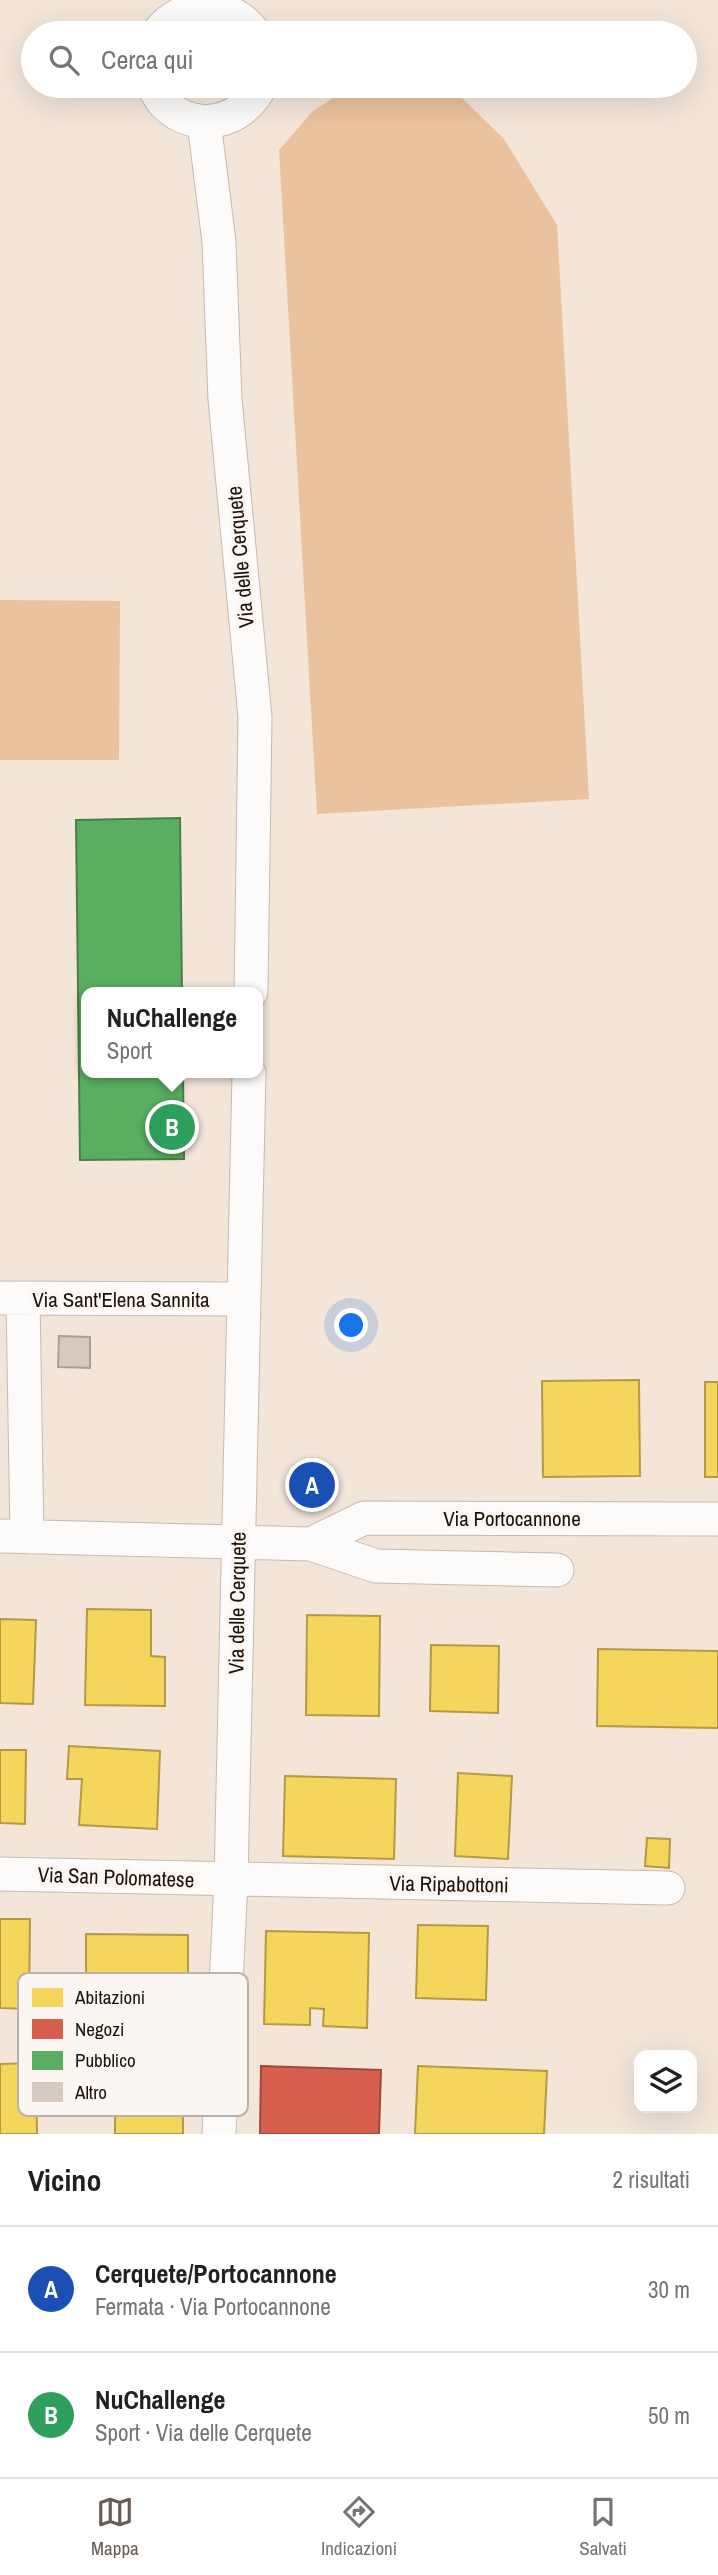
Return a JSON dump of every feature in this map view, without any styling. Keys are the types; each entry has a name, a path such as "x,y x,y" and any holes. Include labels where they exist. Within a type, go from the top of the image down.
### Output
{"street":[{"path":"160,18 186,9 209,6 231,11 244,21"},
{"path":"161,98 182,117 204,122 227,118 246,107 252,98"},
{"name":"Via delle Cerquete","path":"204,122 219,242 225,398 255,717 251,987"},
{"name":"Via delle Cerquete","path":"227,1973 249,1078"},
{"path":"11,1298 14,1536 239,1542"},
{"name":"Via Sant'Elena Sannita","path":"11,1298 243,1299"},
{"name":"Via Portocannone","path":"311,1544 364,1518 718,1519"},
{"name":"Via Portocannone","path":"239,1542 311,1544 376,1566 557,1570"},
{"name":"Via San Polomatese","path":"0,1874 231,1880"},
{"name":"Via Ripabottoni","path":"231,1880 668,1888"},
{"name":"Via delle Cerquete","path":"219,2134 220,2116"}],"shaded area":[{"path":"334,98 462,98 504,139 557,225 589,799 317,814 279,150 313,111"},
{"path":"0,600 120,601 119,760 0,760"}],"building: Abitazioni":[{"path":"639,1380 640,1476 543,1477 542,1381"},
{"path":"705,1382 718,1382 718,1477 705,1477"},
{"path":"87,1609 151,1610 151,1656 165,1657 165,1706 85,1705"},
{"path":"307,1615 380,1616 379,1716 306,1715"},
{"path":"0,1619 36,1620 33,1704 0,1703"},
{"path":"431,1645 499,1646 498,1713 430,1711"},
{"path":"598,1649 718,1651 718,1728 597,1726"},
{"path":"69,1746 160,1751 157,1829 79,1825 82,1779 67,1779"},
{"path":"0,1750 26,1750 25,1824 0,1823"},
{"path":"458,1773 512,1776 508,1859 455,1856"},
{"path":"285,1776 396,1779 394,1859 283,1856"},
{"path":"647,1838 670,1839 669,1868 645,1866"},
{"path":"0,1919 30,1919 29,1973 18,1973 18,2009 0,2008"},
{"path":"418,1925 488,1926 486,2000 416,1998"},
{"path":"266,1931 369,1933 367,2028 323,2026 324,2009 310,2008 310,2025 264,2024"},
{"path":"86,1934 188,1935 188,1973 86,1973"},
{"path":"0,2064 18,2064 18,2116 37,2116 37,2134 0,2134"},
{"path":"418,2066 547,2071 544,2134 415,2134"},
{"path":"115,2116 183,2116 183,2134 115,2134"}],"building: Negozi":[{"path":"261,2066 381,2070 379,2134 260,2134"}],"building: Pubblico":[{"path":"180,818 182,987 81,987 81,1078 183,1078 184,1159 80,1160 76,820"}],"building: Altro":[{"path":"59,1336 90,1337 90,1368 58,1367"}],"place":[{"name":"NuChallenge","path":"172,1127"},
{"name":"Cerquete/Portocannone","path":"312,1485"}]}
